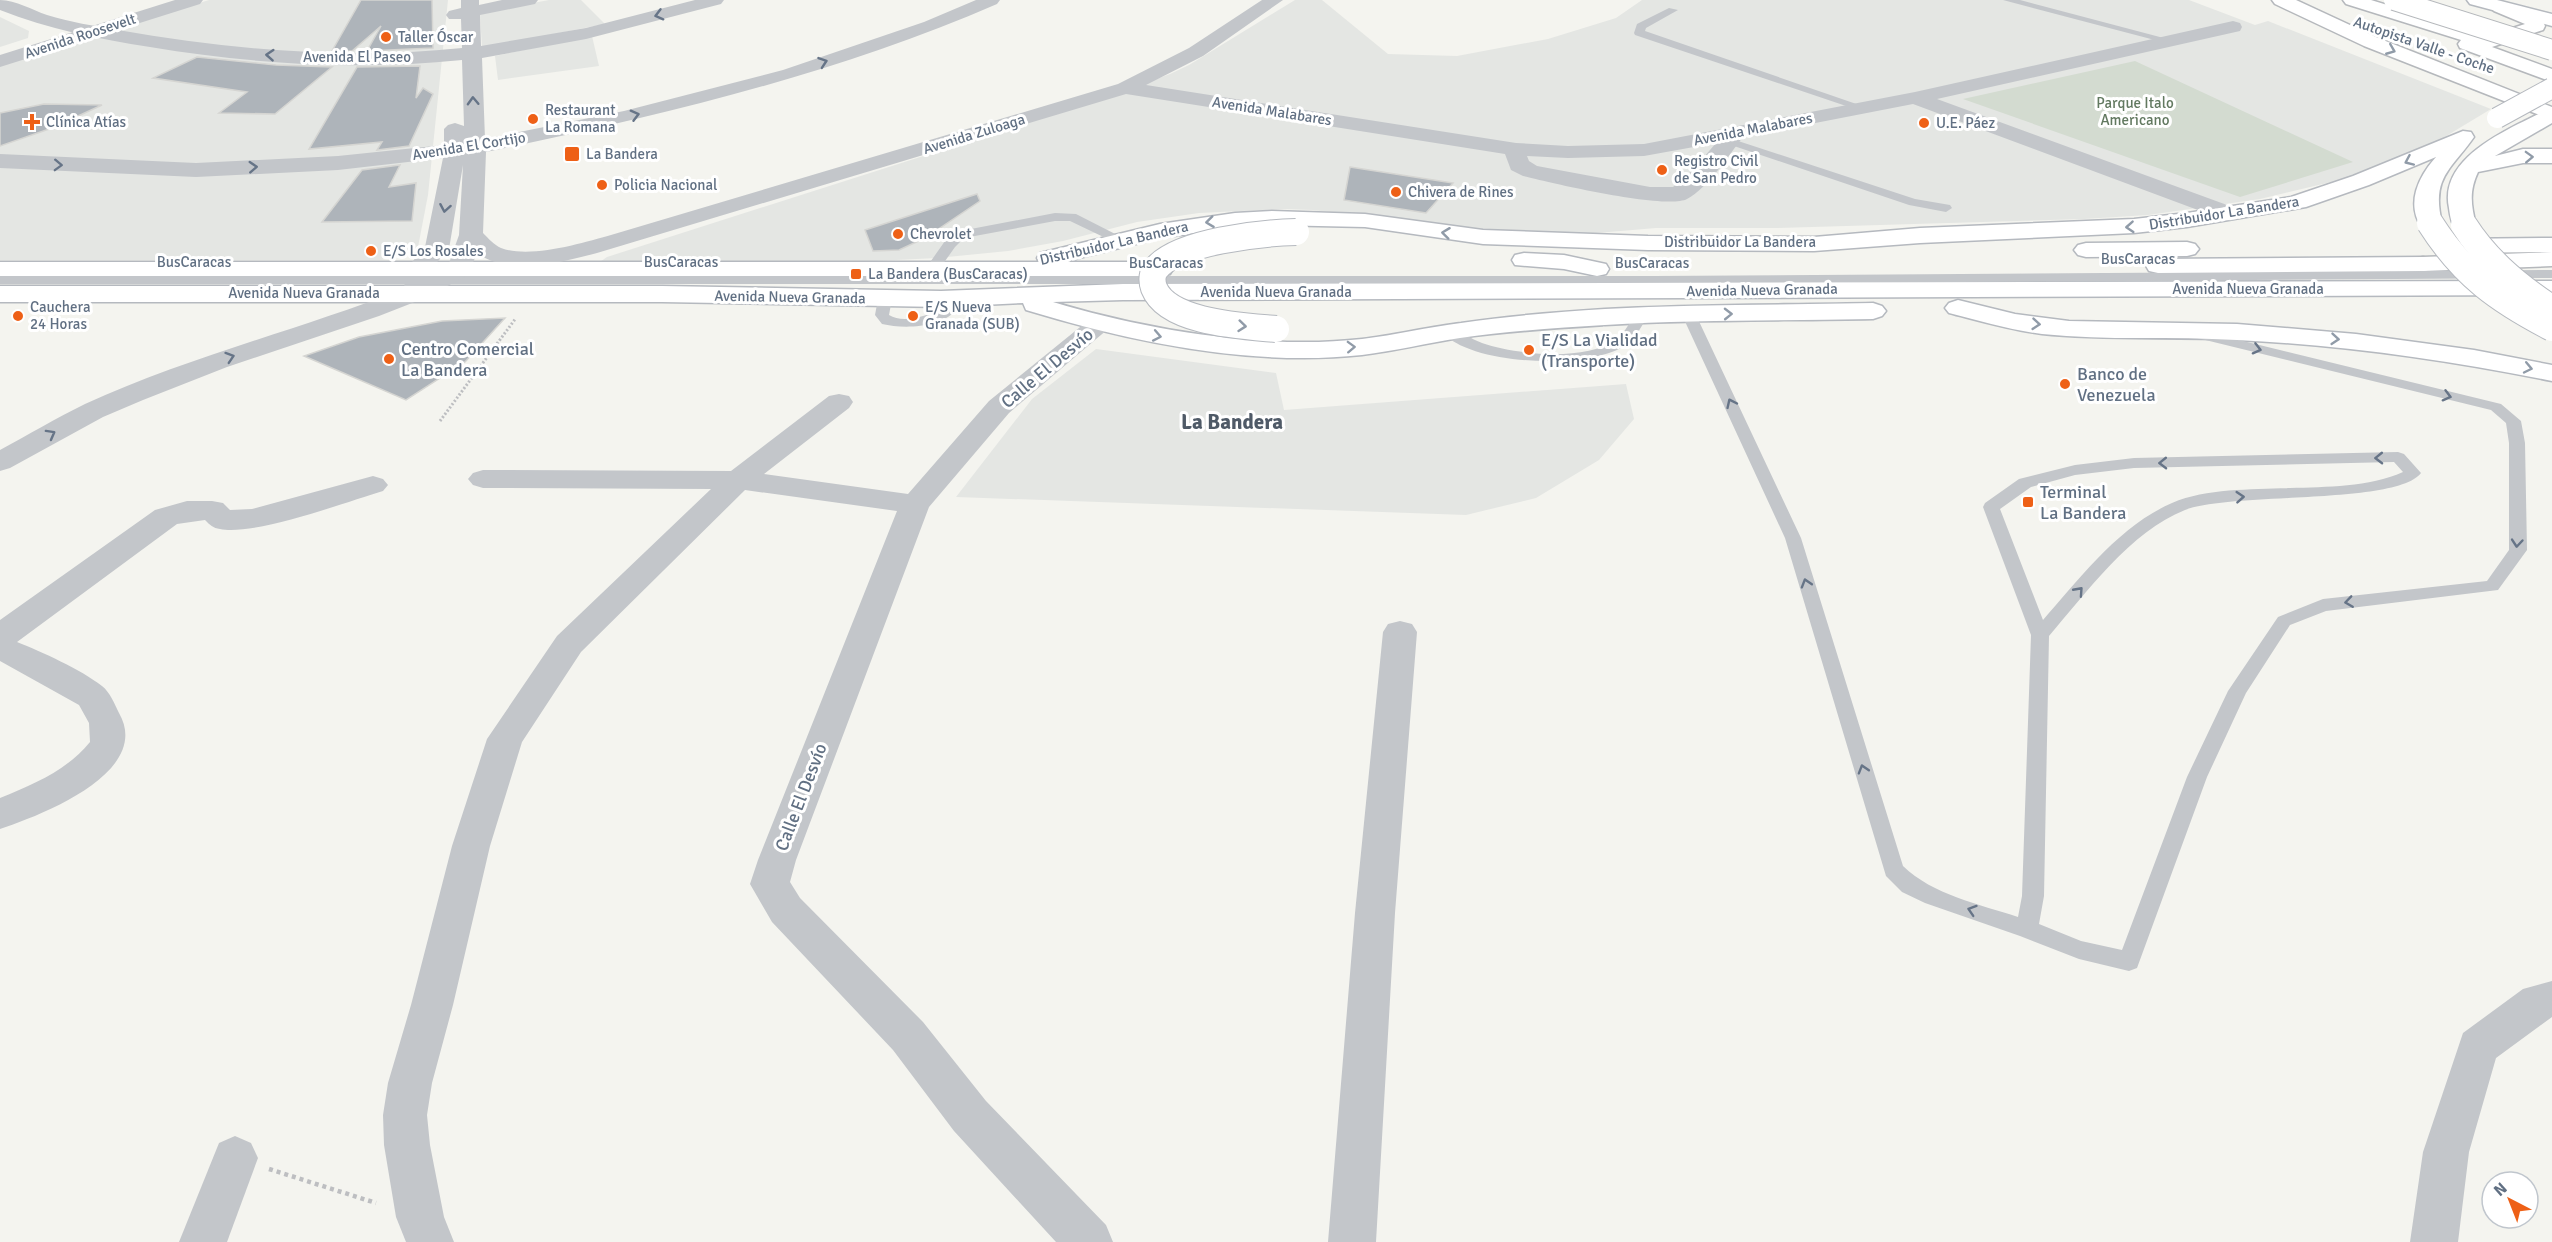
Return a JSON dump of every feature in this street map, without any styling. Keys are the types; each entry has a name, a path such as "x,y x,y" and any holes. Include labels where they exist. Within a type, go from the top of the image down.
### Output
{"main road":[{"path":"2281,0 2371,42 2552,115"},
{"name":"Autopista Valle - Coche","path":"2296,0 2552,90"},
{"path":"2342,0 2552,76"},
{"path":"2352,0 2481,40 2494,41 2544,23"},
{"name":"Autopista Valle - Coche","path":"2394,0 2552,50"},
{"path":"2476,0 2544,23"},
{"name":"Distribuidor La Bandera","path":"1010,269 1119,239 1208,222 1308,217 1376,222 1482,237 1814,244 1862,238 2077,231 2148,225 2296,203 2338,189 2463,137 2552,90"},
{"path":"2552,115 2492,146 2466,169 2458,200 2464,225 2484,256 2552,309"},
{"path":"2463,137 2450,155 2433,172 2427,186 2426,200 2430,223 2451,255 2475,282 2552,328"},
{"path":"2466,169 2523,156 2552,156"},
{"path":"1591,280 1564,262 1439,252 1355,237 1296,232 1261,233 1220,239 1170,259 1157,268 1152,276 1154,292 1162,300 1188,315 1223,324 1276,329 1352,327 1533,307 1569,308 1606,317"},
{"path":"1439,252 1563,253 1609,241"},
{"path":"1814,244 2025,251 2552,245"},
{"path":"2423,264 2552,259"},
{"path":"2423,264 2552,266"},
{"name":"Avenida Nueva Granada","path":"0,269 418,280 534,293 950,299 1591,280 2423,264"},
{"name":"Avenida Nueva Granada","path":"452,273 565,269 933,268 1936,288 2552,288"},
{"name":"Avenida Nueva Granada","path":"0,294 418,280"},
{"path":"1475,312 1516,297 1591,280"},
{"path":"1010,298 1100,324 1165,337 1236,346 1305,349 1371,346 1449,332 1606,317 1958,308 2177,295 2202,289"},
{"path":"2080,302 2140,309 2552,309"},
{"path":"1958,308 2016,322 2074,327 2180,330 2347,340 2475,358 2552,373"}],"street":[{"name":"Avenida Roosevelt","path":"0,61 170,0"},
{"name":"Avenida Roosevelt","path":"0,53 194,0"},
{"path":"0,462 93,411 133,394 218,361 370,311 418,280 452,273 471,235 465,149 462,7 529,0"},
{"name":"Avenida El Paseo","path":"0,1 37,19 85,30 174,45 265,55 358,58 463,54 578,35 715,0"},
{"name":"Avenida El Cortijo","path":"0,161 196,170 338,163 465,149 626,117 790,74 931,26 991,0"},
{"name":"Avenida Zuloaga","path":"471,235 492,252 523,257 580,250 657,230 1125,88 1196,52 1274,0"},
{"name":"Avenida Malabares","path":"1125,88 1516,149 1568,152 1644,150 1733,137 2234,27"},
{"path":"1915,98 2230,214"},
{"path":"1516,149 1519,165 1531,171 1650,194 1680,194 1700,176 1733,137"},
{"path":"418,280 437,249 465,149"},
{"name":"Avenida Zuloaga","path":"565,269 581,259 657,230"},
{"name":"Calle El Desvío","path":"1089,1242 970,1116 908,1036 786,910 770,884 777,860 915,504 999,407 1100,324"},
{"path":"425,1230 407,1145 405,1115 410,1083 432,1005 471,846 505,739 569,644 738,480 839,402"},
{"path":"483,479 738,480 915,504"},
{"path":"0,637 166,517 187,511 212,510 223,520 253,519 374,486"},
{"path":"1352,1242 1375,913 1400,632"},
{"path":"0,648 25,658 92,696 107,723 108,745 90,767 56,791 0,814"},
{"path":"2434,1242 2446,1152 2478,1047 2538,1002 2552,999"},
{"path":"203,1242 235,1158"}],"lane":[{"path":"2008,0 2170,42"},
{"path":"1673,10 1641,26 1639,33 1862,108"},
{"path":"1733,137 1913,202 1946,208"},
{"path":"933,268 960,235 1055,217 1072,217 1119,239"},
{"name":"BusCaracas","path":"2333,274 2423,264"},
{"name":"BusCaracas","path":"452,273 855,280 1660,280 2552,274"},
{"name":"BusCaracas","path":"0,280 418,280"},
{"path":"1689,315 1792,538 1893,870 1910,886 1933,897 2027,929 2079,950 2129,961 2198,777 2227,712 2237,691 2284,621 2323,605 2492,586 2518,550 2517,442 2513,421 2496,407 2180,330"},
{"path":"1449,332 1478,346 1513,355 1562,357 1601,352 1623,342 1641,316"},
{"path":"2027,929 2033,896 2040,635 1991,507 2025,483 2075,470 2134,463 2398,457 2413,473 2399,481 2367,486 2200,500 2152,519 2106,561 2040,635"}],"path":[{"path":"440,420 534,293"},
{"path":"235,1158 425,1230"}],"shaded area":[{"path":"209,0 448,0 428,195 418,247 405,255 382,260 0,260 0,66"},
{"path":"549,0 581,0 605,24 482,48 480,13"},
{"path":"1295,0 1322,0 1388,54 1457,56 1548,39 1616,18 1642,0 2189,0 2255,25 2268,21 2491,109 2433,144 2352,177 2260,199 2148,215 1778,228 1656,228 1585,234 1515,235 1313,210 1284,209 1199,213 1137,222 1063,241 1008,251 937,258 855,262 597,264 607,257 1108,97 1170,74 1189,65"},
{"path":"0,17 29,31 28,38 0,47"},
{"path":"592,36 599,66 498,80 495,56"},
{"path":"1096,349 1276,373 1284,410 1626,384 1634,419 1599,460 1536,498 1466,515 956,497 1032,399"}],"green space":[{"name":"Parque Italo Americano","path":"2135,61 2353,162 2240,197 1963,99"}],"building":[{"name":"Taller Óscar","path":"361,0 432,0 433,48 367,51 381,26 352,51 332,51"},
{"path":"197,57 276,65 332,67 275,114 219,113 247,92 153,78"},
{"path":"420,66 416,98 423,88 433,94 409,146 377,150 382,142 309,149 357,67"},
{"name":"Clínica Atías","path":"44,104 102,105 52,128 0,146 0,113"},
{"path":"400,165 389,187 416,183 412,221 322,222 362,170"},
{"name":"Chivera de Rines","path":"1350,167 1453,183 1426,213 1344,200"},
{"name":"Chevrolet","path":"977,194 980,201 925,238 899,250 873,251 865,230"},
{"name":"Centro Comercial La Bandera","path":"505,318 465,362 406,400 304,356 359,337 442,321"}],"place":[{"name":"Taller Óscar","path":"386,37"},
{"name":"Restaurant La Romana","path":"533,119"},
{"name":"Clínica Atías","path":"32,122"},
{"name":"U.E. Páez","path":"1924,123"},
{"name":"La Bandera","path":"572,154"},
{"name":"Registro Civil de San Pedro","path":"1662,170"},
{"name":"Policia Nacional","path":"602,185"},
{"name":"Chivera de Rines","path":"1396,192"},
{"name":"Chevrolet","path":"898,234"},
{"name":"E/S Los Rosales","path":"371,251"},
{"name":"La Bandera (BusCaracas)","path":"856,274"},
{"name":"Cauchera 24 Horas","path":"18,316"},
{"name":"E/S Nueva Granada (SUB)","path":"913,316"},
{"name":"E/S La Vialidad (Transporte)","path":"1529,350"},
{"name":"Centro Comercial La Bandera","path":"389,359"},
{"name":"Banco de Venezuela","path":"2065,384"},
{"name":"Terminal La Bandera","path":"2028,502"}],"district":[{"name":"La Bandera","path":"1232,422"}]}
